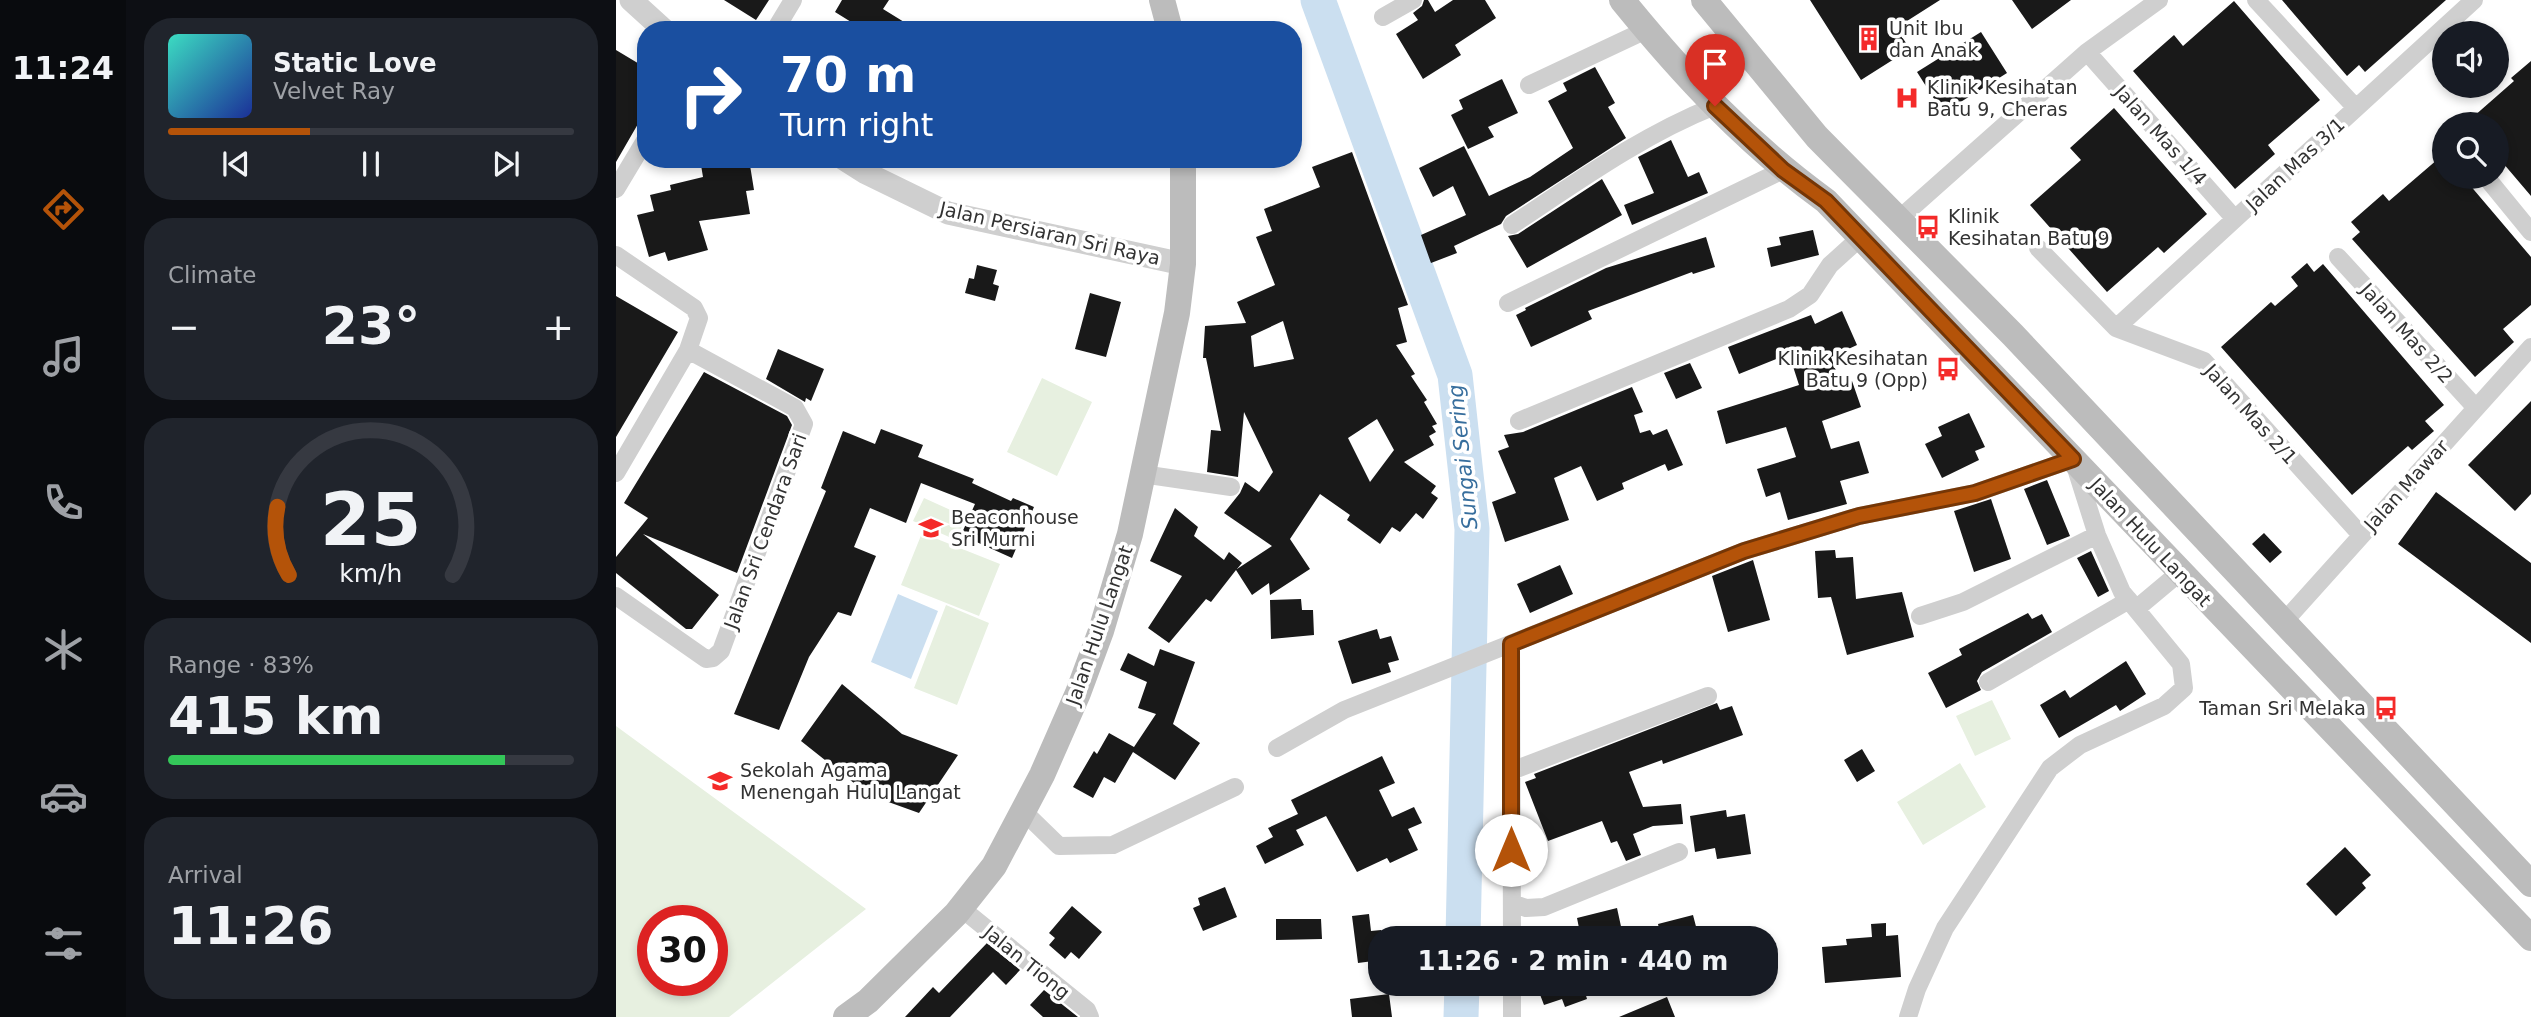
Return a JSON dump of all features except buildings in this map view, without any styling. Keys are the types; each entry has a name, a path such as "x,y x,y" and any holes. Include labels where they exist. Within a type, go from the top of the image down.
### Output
{"main road":[{"path":"1162,0 1168,21"},
{"name":"Jalan Hulu Langat","path":"1622,0 1692,85 1783,170 1826,201 2531,938"},
{"name":"Jalan Hulu Langat","path":"1704,0 1817,137 2012,335 2282,624 2531,884"},
{"name":"Jalan Hulu Langat","path":"846,1017 868,1001 961,908 994,866 1073,704 1101,631 1130,534 1177,313 1183,264 1183,168"}],"street":[{"path":"631,0 654,21"},
{"path":"780,21 793,0"},
{"path":"1383,18 1413,0"},
{"path":"1899,219 2087,52 2159,0"},
{"path":"2256,0 2356,108"},
{"name":"Jalan Mas 3/1","path":"2116,328 2473,0"},
{"path":"1529,85 1646,30"},
{"name":"Jalan Mas 1/4","path":"2087,52 2235,219"},
{"path":"1512,225 1616,156 1688,117 1715,106"},
{"path":"616,189 637,154"},
{"name":"Jalan Persiaran Sri Raya","path":"858,168 948,213 1183,264"},
{"path":"1508,303 1783,170"},
{"path":"2496,189 2531,232"},
{"path":"1519,421 1789,309 1810,295 1830,265 1861,237"},
{"path":"2038,248 2116,328"},
{"path":"616,255 694,308 699,318 688,350 616,473"},
{"name":"Jalan Mas 2/2","path":"2339,257 2476,408"},
{"name":"Jalan Mas 2/1","path":"2116,328 2204,361 2361,535"},
{"name":"Jalan Mawar","path":"2282,624 2531,347"},
{"name":"Jalan Sri Cendara Sari","path":"616,596 706,659 713,658 721,651 804,424 796,408 688,350"},
{"path":"1277,748 1344,710 1744,551 1859,516 1975,493 2073,459 2097,535 2132,605 2181,664 2184,688 2164,706 2080,745 2050,768 1945,928 1917,989 1908,1017"},
{"path":"1142,474 1231,488"},
{"path":"1920,616 1963,602 2097,535"},
{"path":"1988,682 2132,605 2179,573"},
{"path":"1506,646 1511,771 1512,926"},
{"path":"1511,771 1708,696"},
{"path":"1023,811 1059,846 1113,845 1235,787"},
{"path":"1511,903 1526,908 1544,907 1679,852"},
{"name":"Jalan Tiong","path":"961,908 1087,1010 1090,1017"},
{"path":"1512,996 1512,1017"}],"green space":[{"path":"1042,378 1092,402 1057,476 1007,452"},
{"path":"924,498 966,517 956,540 913,521"},
{"path":"922,533 1000,564 979,616 901,585"},
{"path":"946,605 989,623 957,705 914,688"},
{"path":"1992,700 2011,739 1975,756 1956,716"},
{"path":"616,726 866,909 729,1017 616,1017"},
{"path":"1960,763 1986,807 1923,845 1897,802"}],"water":[{"path":"898,594 938,611 911,679 871,662"}],"waterway":[{"name":"Sungai Sering","path":"1318,0 1455,375 1472,529 1463,926"},
{"name":"Sungai Sering","path":"1461,1017 1462,996"}],"place":[{"name":"Unit Ibu dan Anak","path":"1869,39"},
{"name":"Klinik Kesihatan Batu 9, Cheras","path":"1907,98"},
{"name":"Klinik Kesihatan Batu 9","path":"1928,227"},
{"name":"Klinik Kesihatan Batu 9 (Opp)","path":"1948,369"},
{"name":"Beaconhouse Sri Murni","path":"931,528"},
{"name":"Taman Sri Melaka","path":"2386,708"},
{"name":"Sekolah Agama Menengah Hulu Langat","path":"720,781"}],"route":[{"path":"1511,850 1511,644 1744,551 1859,516 1975,493 2073,459 1826,201 1783,170 1715,106"}]}
